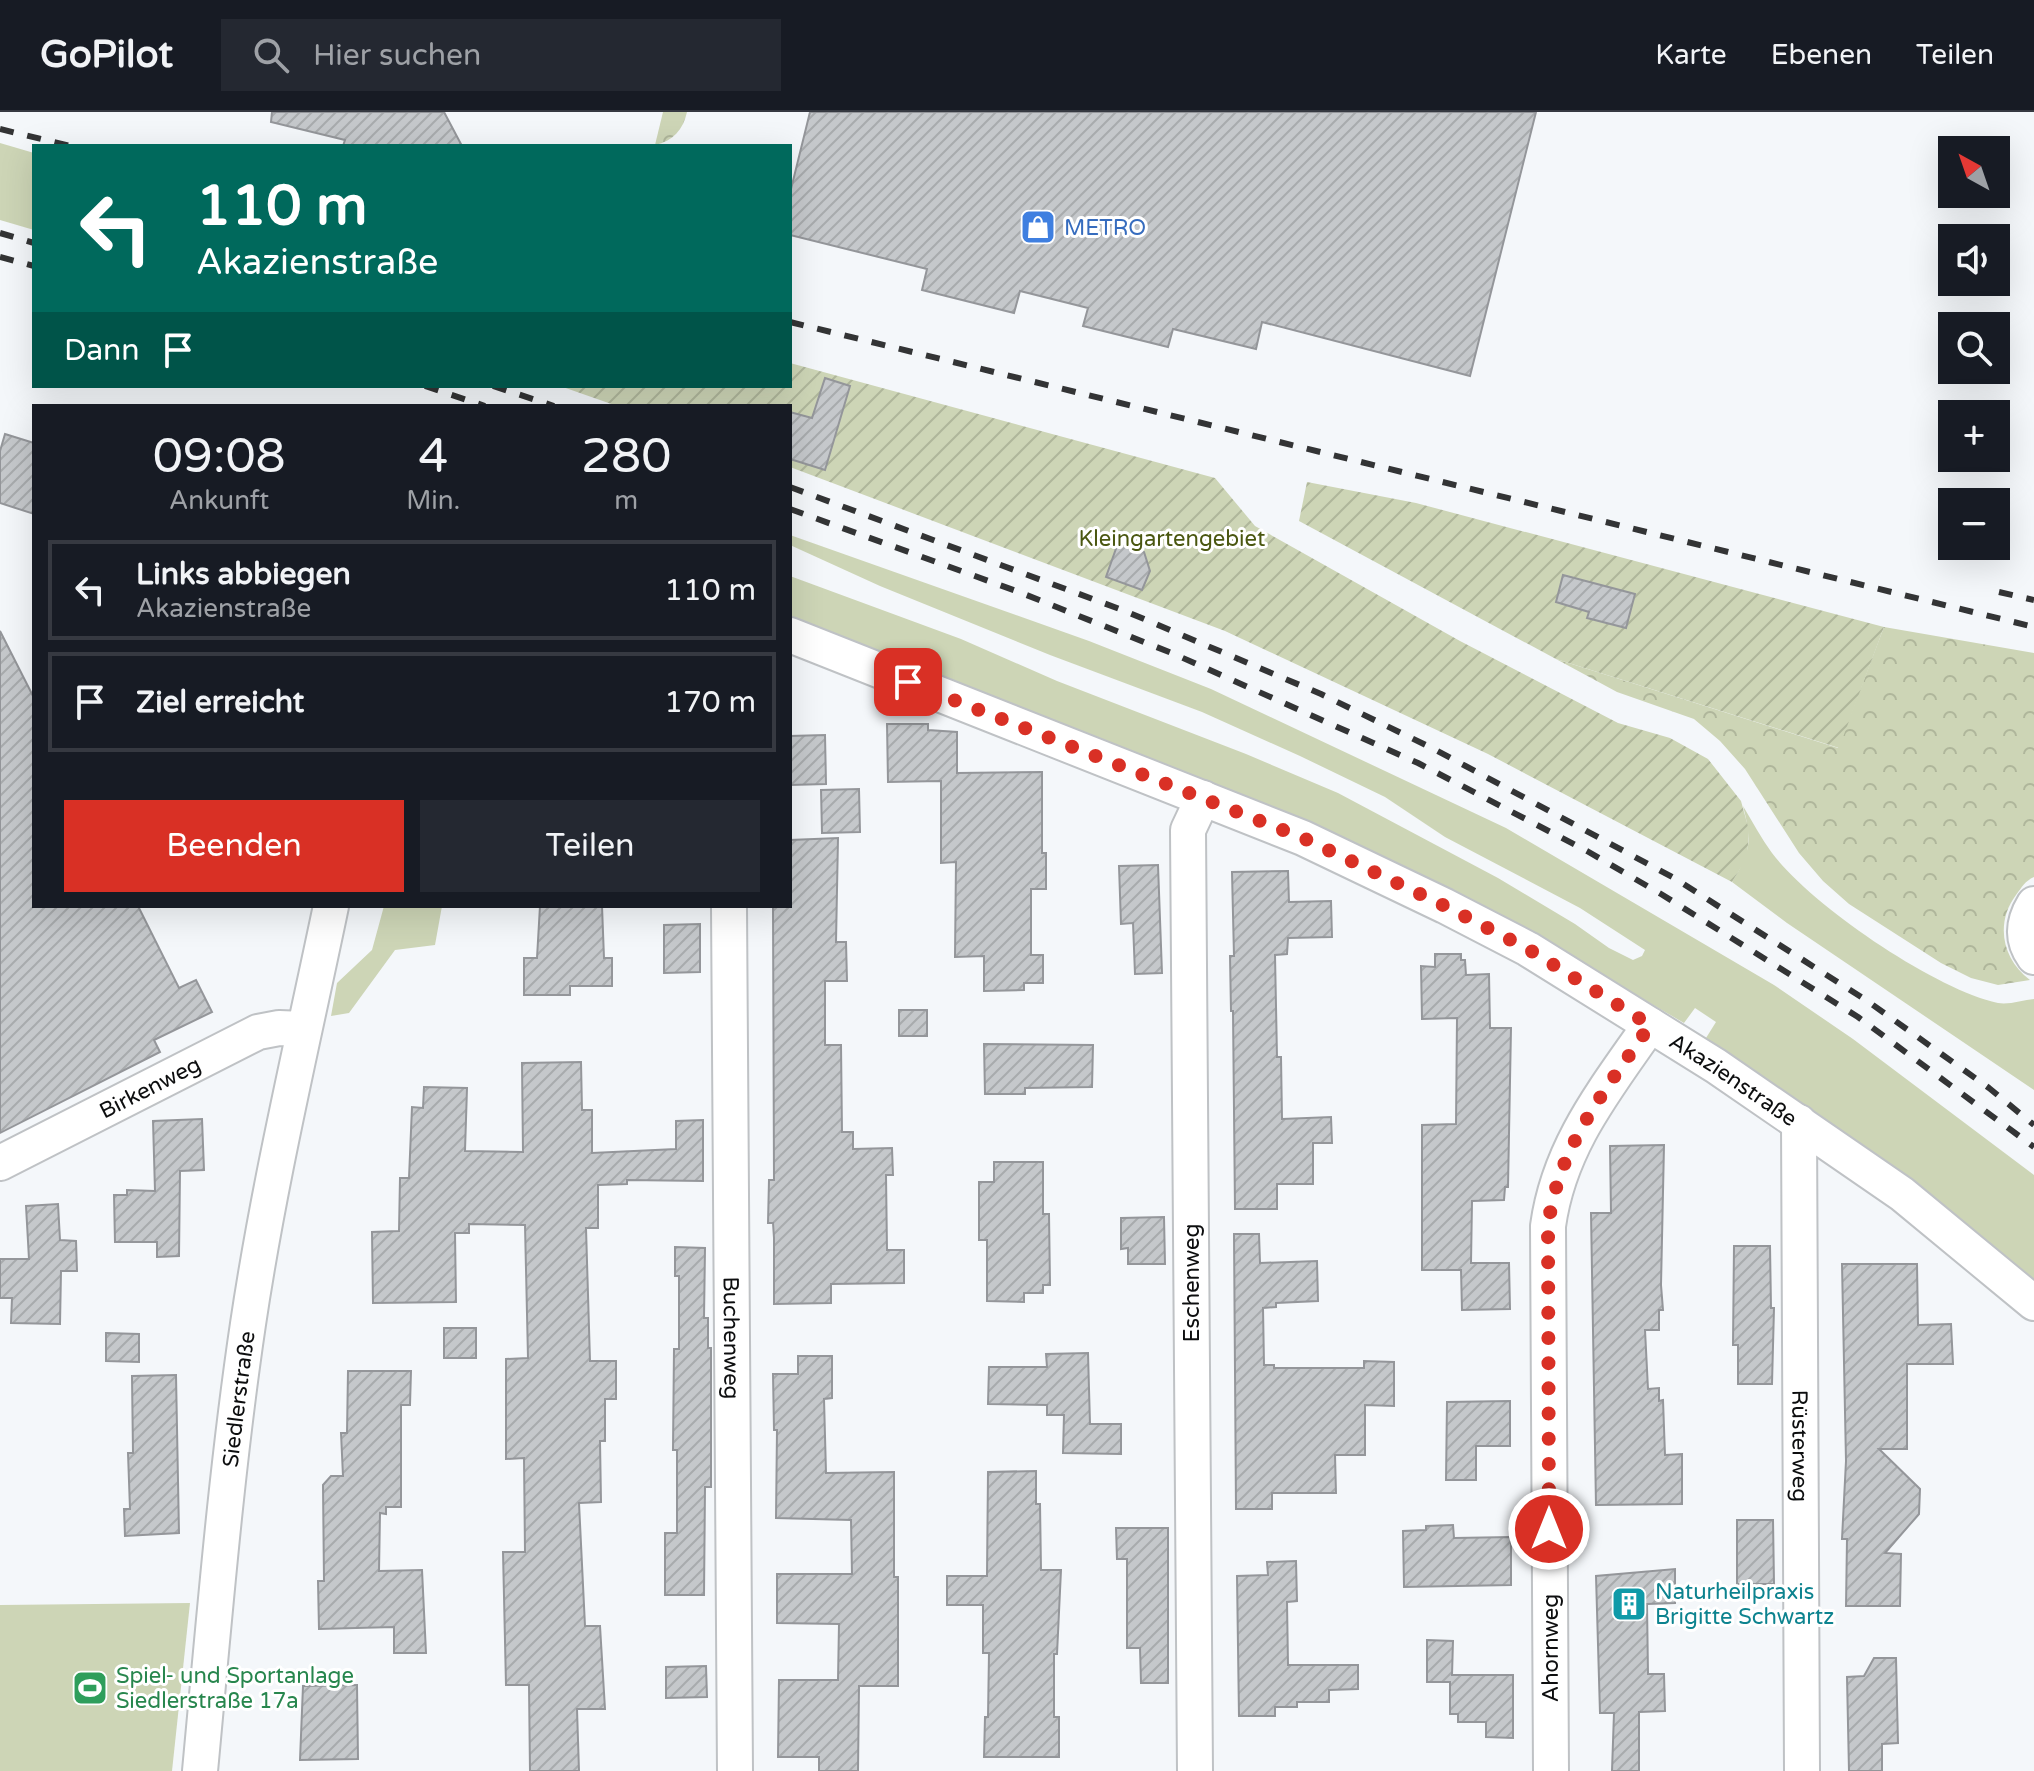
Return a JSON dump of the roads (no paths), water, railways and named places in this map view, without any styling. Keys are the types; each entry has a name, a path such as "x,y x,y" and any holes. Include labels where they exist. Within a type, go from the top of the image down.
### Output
{"street":[{"name":"Akazienstraße","path":"792,636 1303,838 1528,949 1799,1122 1902,1194 2034,1303"},
{"name":"Eschenweg","path":"1195,1771 1188,830 1203,798"},
{"path":"2034,904 2025,920 2026,946 2034,957"},
{"path":"304,1029 331,908"},
{"name":"Buchenweg","path":"729,908 735,1771"},
{"name":"Ahornweg","path":"1551,1771 1549,1213 1560,1169 1569,1148 1650,1025"},
{"name":"Birkenweg","path":"0,1163 258,1032 279,1028 304,1029"},
{"name":"Siedlerstraße","path":"200,1771 248,1323 304,1029"},
{"name":"Rüsterweg","path":"1799,1122 1802,1771"}],"railway":[{"path":"0,129 62,144"},
{"path":"0,233 32,242"},
{"path":"0,257 32,265"},
{"path":"792,322 2034,627"},
{"path":"431,388 479,404"},
{"path":"499,388 548,404"},
{"path":"792,488 1125,611 1321,694 1434,749 1674,878 1866,1000 1989,1088 2034,1125"},
{"path":"792,510 1019,592 1174,654 1418,763 1587,851 1661,894 1858,1017 2034,1147"},
{"path":"1999,592 2034,600"}],"place":[{"name":"METRO","path":"1038,227"},
{"name":"Naturheilpraxis Brigitte Schwartz","path":"1629,1604"},
{"name":"Spiel- und Sportanlage Siedlerstraße 17a","path":"90,1688"}],"park label":[{"name":"Kleingartengebiet","path":"1172,538"}]}
